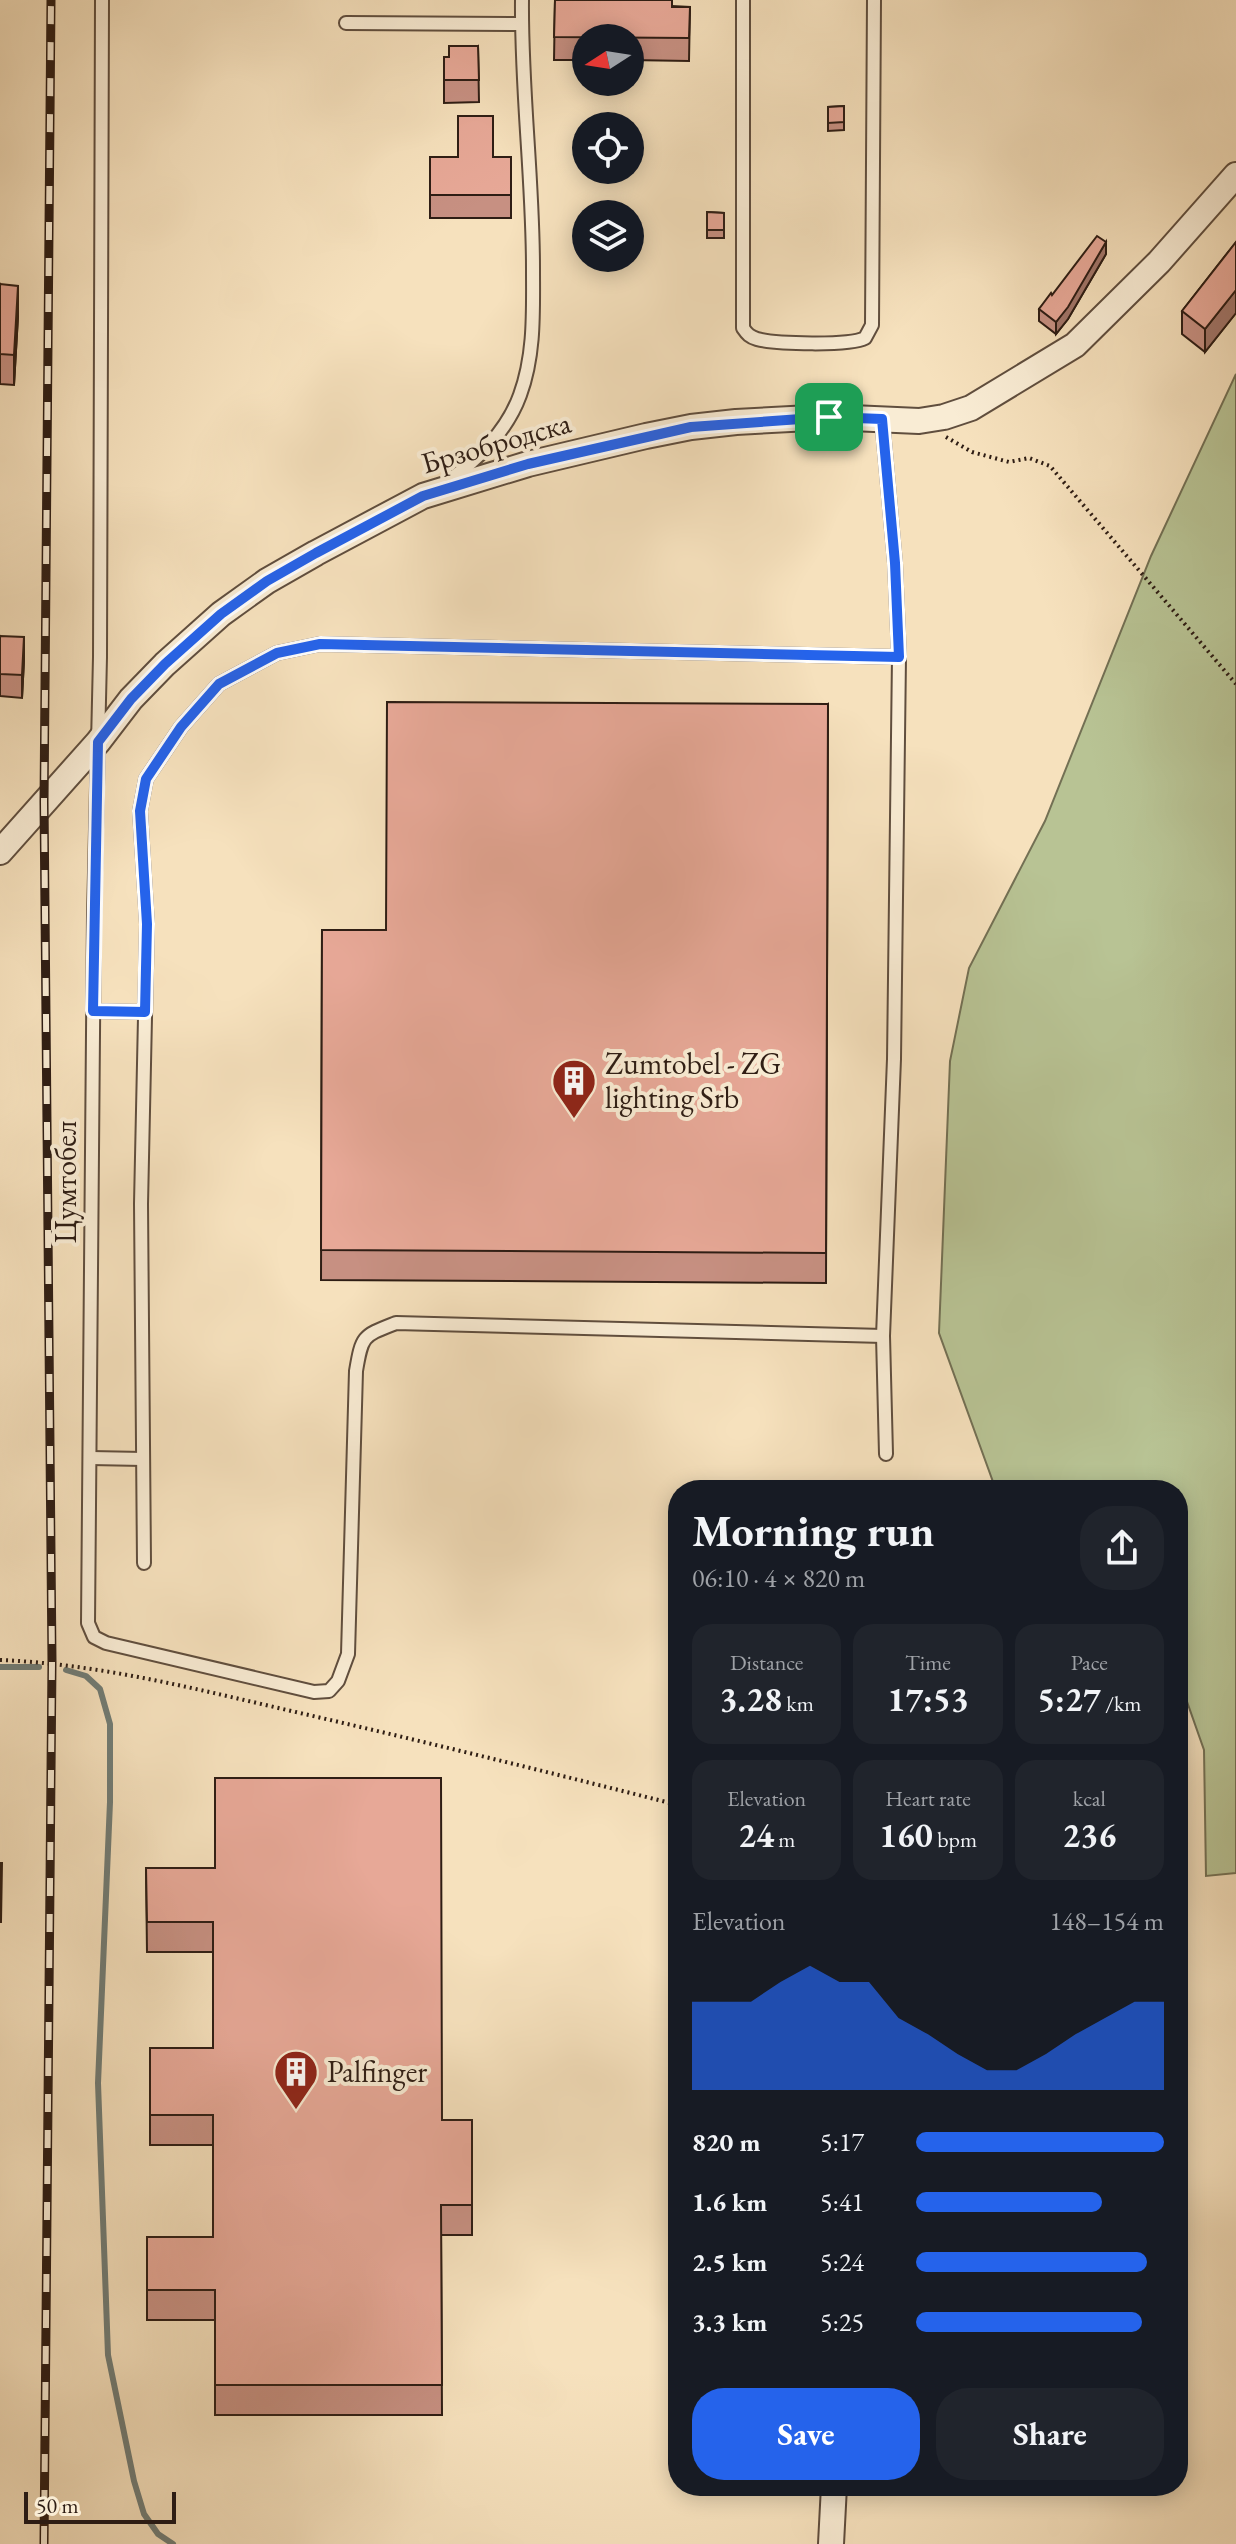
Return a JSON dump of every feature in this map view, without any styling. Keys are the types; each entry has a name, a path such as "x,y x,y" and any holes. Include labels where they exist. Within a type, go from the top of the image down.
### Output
{"street":[{"name":"Брзобродска","path":"0,852 156,672 221,614 304,560 423,496 528,464 691,427 829,417 919,421 971,408 1075,345 1159,262 1236,175"},
{"path":"831,2544 833,2496"}],"lane":[{"name":"Цумтобел","path":"102,0 98,742 88,1623 94,1637 106,1643 314,1692 329,1691 338,1681 348,1654 356,1371 360,1343 372,1333 396,1323 883,1336"},
{"path":"423,496 456,475 487,448 519,397 529,363 533,330 533,236 522,0"},
{"path":"743,0 743,328 748,335 762,340 849,343 865,338 872,325 874,0"},
{"path":"346,23 521,24"},
{"path":"882,419 895,563 899,657 894,1059 883,1336 886,1454"},
{"path":"144,1563 141,1204 147,924 140,811 146,779 181,727 219,684 277,653 320,644 899,657"},
{"path":"93,1011 145,1012"},
{"path":"91,1458 143,1459"}],"path":[{"path":"919,421 972,452 1009,462 1029,458 1050,466 1236,684"},
{"path":"0,1660 52,1662 128,1673 668,1803"}],"green space":[{"path":"1236,374 1236,1873 1206,1876 1204,1750 1188,1704 1188,1480 992,1480 939,1333 950,1061 969,968 1045,821 1151,556"}],"building":[{"path":"555,0 672,0 672,7 690,7 689,38 644,38 644,24 572,24 572,37 554,37"},
{"path":"449,46 478,46 479,80 444,80 444,57 449,57"},
{"path":"844,106 844,122 828,123 828,107"},
{"path":"458,116 493,116 493,157 511,157 511,195 430,195 430,157 458,157"},
{"path":"707,212 724,213 724,230 707,230"},
{"path":"1097,236 1106,242 1056,322 1039,309"},
{"path":"1236,242 1236,290 1205,329 1182,311"},
{"path":"0,284 18,286 14,355 0,354"},
{"path":"0,636 24,637 22,675 0,674"},
{"name":"Zumtobel - ZG lighting Srb","path":"387,702 828,704 826,1253 321,1250 322,930 386,930"},
{"name":"Palfinger","path":"215,1778 441,1778 442,2120 472,2120 472,2205 441,2205 442,2385 215,2385 215,2290 147,2290 147,2237 213,2237 213,2115 150,2115 150,2048 213,2048 213,1922 147,1922 146,1868 215,1868"},
{"path":"2,1863 1,1922 0,1922"}],"waterway":[{"path":"0,1667 39,1667"},
{"path":"66,1670 86,1676 100,1689 110,1724 110,1802 98,2083 108,2355 134,2481 144,2514 158,2534 173,2544"}],"railway":[{"path":"44,2544 52,1662 44,802 51,0"}],"place":[{"name":"Zumtobel - ZG lighting Srb","path":"574,1120"},
{"name":"Palfinger","path":"296,2111"}],"route":[{"path":"829,417 882,419 895,563 899,657 320,644 277,653 219,684 181,727 146,779 140,811 147,924 145,1012 93,1011 98,742 131,699 221,614 267,581 423,496 528,464 691,427 829,417"}]}
